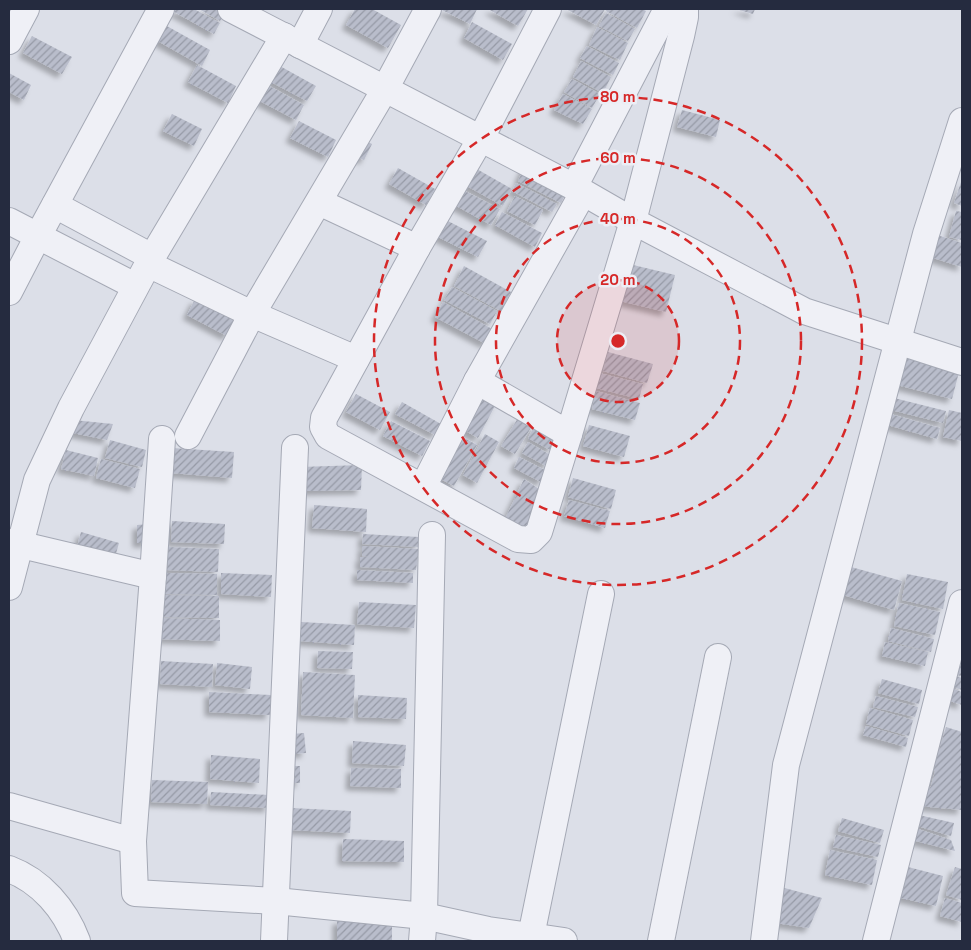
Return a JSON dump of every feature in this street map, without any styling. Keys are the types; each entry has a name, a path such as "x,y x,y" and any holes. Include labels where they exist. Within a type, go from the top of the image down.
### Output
{"street":[{"path":"9,41 26,9"},
{"path":"9,292 161,9"},
{"path":"231,9 579,190 633,221 804,311 962,362"},
{"path":"9,587 14,543 37,480 71,408 135,286 292,41 319,9"},
{"path":"188,436 252,314 386,89 428,9"},
{"path":"548,9 480,138 416,248 324,418 323,427 328,436 518,539 531,540 539,532 633,221 681,36 685,9"},
{"path":"423,487 579,190 666,9"},
{"path":"764,941 786,765 926,234 962,121"},
{"path":"319,202 416,248"},
{"path":"55,205 150,261 252,314 356,359"},
{"path":"9,221 135,286"},
{"path":"477,381 569,434"},
{"path":"162,439 154,576 133,841 135,893 276,901 423,929 488,930 564,941"},
{"path":"274,941 295,448"},
{"path":"423,929 432,535"},
{"path":"14,543 154,576"},
{"path":"531,936 601,594"},
{"path":"876,941 962,603"},
{"path":"661,941 718,657"},
{"path":"9,806 133,841"},
{"path":"9,869 37,884 58,905 77,941"}],"building":[{"path":"169,9 194,9 220,23 214,34"},
{"path":"199,9 227,9 220,21"},
{"path":"355,9 372,9 401,25 388,48 346,25"},
{"path":"440,9 477,9 470,24"},
{"path":"488,9 528,9 518,26"},
{"path":"566,9 605,9 596,25"},
{"path":"607,9 642,9 646,11 637,28 606,11"},
{"path":"736,9 755,9 753,14"},
{"path":"606,13 635,29 628,41 599,26"},
{"path":"472,22 512,44 503,60 464,38"},
{"path":"165,25 210,50 202,66 156,40"},
{"path":"597,27 628,43 620,60 589,45"},
{"path":"32,36 72,57 62,74 23,53"},
{"path":"587,46 619,63 613,75 580,58"},
{"path":"581,61 611,77 603,93 573,77"},
{"path":"197,65 236,86 228,103 188,82"},
{"path":"278,65 316,86 307,101 269,81"},
{"path":"9,73 31,85 24,100 9,92"},
{"path":"572,79 600,94 592,108 564,92"},
{"path":"264,83 304,105 296,120 256,99"},
{"path":"563,94 592,109 583,124 554,110"},
{"path":"682,110 720,120 716,137 677,127"},
{"path":"172,114 202,129 194,146 163,131"},
{"path":"299,121 336,140 328,157 290,138"},
{"path":"364,140 372,144 364,160 356,157"},
{"path":"525,165 569,187 561,203 518,181"},
{"path":"398,168 435,189 426,205 389,184"},
{"path":"475,168 512,189 503,206 465,185"},
{"path":"962,179 962,206 954,203"},
{"path":"516,183 557,204 552,212 512,191"},
{"path":"459,188 500,209 491,225 451,203"},
{"path":"515,196 543,210 535,225 507,211"},
{"path":"956,211 962,212 962,240 949,237"},
{"path":"502,212 542,233 535,247 495,225"},
{"path":"444,219 487,241 478,257 436,236"},
{"path":"937,235 962,243 962,267 930,257"},
{"path":"629,264 675,275 666,312 620,301"},
{"path":"464,266 511,292 501,311 454,286"},
{"path":"452,287 497,311 490,324 444,300"},
{"path":"195,299 236,320 227,336 187,315"},
{"path":"443,302 494,330 486,344 435,317"},
{"path":"608,352 653,364 647,383 603,371"},
{"path":"904,358 959,372 952,399 897,385"},
{"path":"599,373 643,384 639,399 596,388"},
{"path":"596,391 640,403 635,420 592,409"},
{"path":"356,394 390,412 380,430 346,412"},
{"path":"483,394 497,402 478,438 464,430"},
{"path":"894,398 946,411 943,423 891,410"},
{"path":"402,402 441,424 435,435 395,414"},
{"path":"949,410 962,413 962,441 943,437"},
{"path":"887,413 940,428 937,439 884,424"},
{"path":"518,418 532,426 515,454 501,446"},
{"path":"73,420 113,424 107,440 73,433"},
{"path":"391,421 430,441 422,456 383,436"},
{"path":"535,425 557,438 550,450 528,438"},
{"path":"589,425 630,436 624,457 583,446"},
{"path":"485,434 499,442 477,483 463,475"},
{"path":"459,435 477,445 454,486 435,476"},
{"path":"110,440 146,450 142,467 105,458"},
{"path":"528,442 552,456 546,466 522,453"},
{"path":"172,448 234,452 232,478 171,473"},
{"path":"66,450 98,458 94,476 61,469"},
{"path":"519,457 547,471 541,482 514,468"},
{"path":"101,459 140,469 135,488 96,478"},
{"path":"362,465 361,490 306,491 300,467"},
{"path":"573,478 616,490 611,509 568,497"},
{"path":"524,479 539,489 526,530 505,519"},
{"path":"569,500 610,511 605,528 564,516"},
{"path":"314,505 367,509 366,532 312,528"},
{"path":"172,521 225,524 224,544 171,542"},
{"path":"148,524 148,543 137,543 137,525"},
{"path":"81,532 119,543 115,557 77,547"},
{"path":"363,534 419,537 419,547 362,544"},
{"path":"362,546 419,549 416,570 360,567 360,557 369,557 362,556"},
{"path":"168,547 219,549 218,572 167,570"},
{"path":"851,567 902,581 894,610 843,595"},
{"path":"357,570 413,573 413,583 357,580"},
{"path":"166,573 217,574 217,595 165,594"},
{"path":"221,573 272,575 271,597 221,594"},
{"path":"907,574 948,582 943,609 902,600"},
{"path":"158,595 219,596 219,618 158,617"},
{"path":"359,602 416,605 414,628 357,624"},
{"path":"899,603 940,612 935,635 894,626"},
{"path":"158,618 220,620 220,641 158,639"},
{"path":"301,622 355,625 354,645 300,641"},
{"path":"891,628 934,639 931,652 888,641"},
{"path":"885,642 928,652 925,666 882,656"},
{"path":"318,651 353,652 352,669 317,668"},
{"path":"962,653 962,676 956,675"},
{"path":"161,661 213,664 212,687 160,684"},
{"path":"217,663 252,667 250,689 215,685"},
{"path":"303,672 355,675 353,718 301,715"},
{"path":"956,676 962,678 962,690 953,687"},
{"path":"882,679 922,690 919,704 878,693"},
{"path":"954,689 962,692 962,705 950,701"},
{"path":"209,692 271,695 270,715 209,712"},
{"path":"358,695 407,698 406,719 358,717"},
{"path":"876,696 918,707 915,717 873,707"},
{"path":"870,708 913,720 909,736 866,724"},
{"path":"866,726 908,738 906,747 863,735"},
{"path":"946,727 962,732 962,810 919,806 931,786 935,771 933,770"},
{"path":"304,733 306,753 294,754 292,734"},
{"path":"353,741 406,745 404,766 352,763"},
{"path":"211,755 260,759 259,783 210,779"},
{"path":"294,766 300,766 300,783 293,783"},
{"path":"351,768 401,769 401,788 350,786"},
{"path":"152,780 208,782 207,804 151,802"},
{"path":"211,792 269,795 269,808 210,805"},
{"path":"291,808 351,811 350,833 290,830"},
{"path":"910,813 954,823 951,836 914,825"},
{"path":"842,818 884,830 880,843 838,831"},
{"path":"915,828 951,840 955,851 912,840"},
{"path":"836,835 881,845 878,857 833,847"},
{"path":"343,839 404,841 404,862 342,861"},
{"path":"830,850 877,860 872,885 825,875"},
{"path":"904,866 943,876 936,906 897,897"},
{"path":"955,867 962,869 962,900 946,895"},
{"path":"777,886 822,898 809,928 769,922"},
{"path":"945,898 962,903 962,922 940,916"},
{"path":"337,920 392,920 392,941 337,941"}]}
